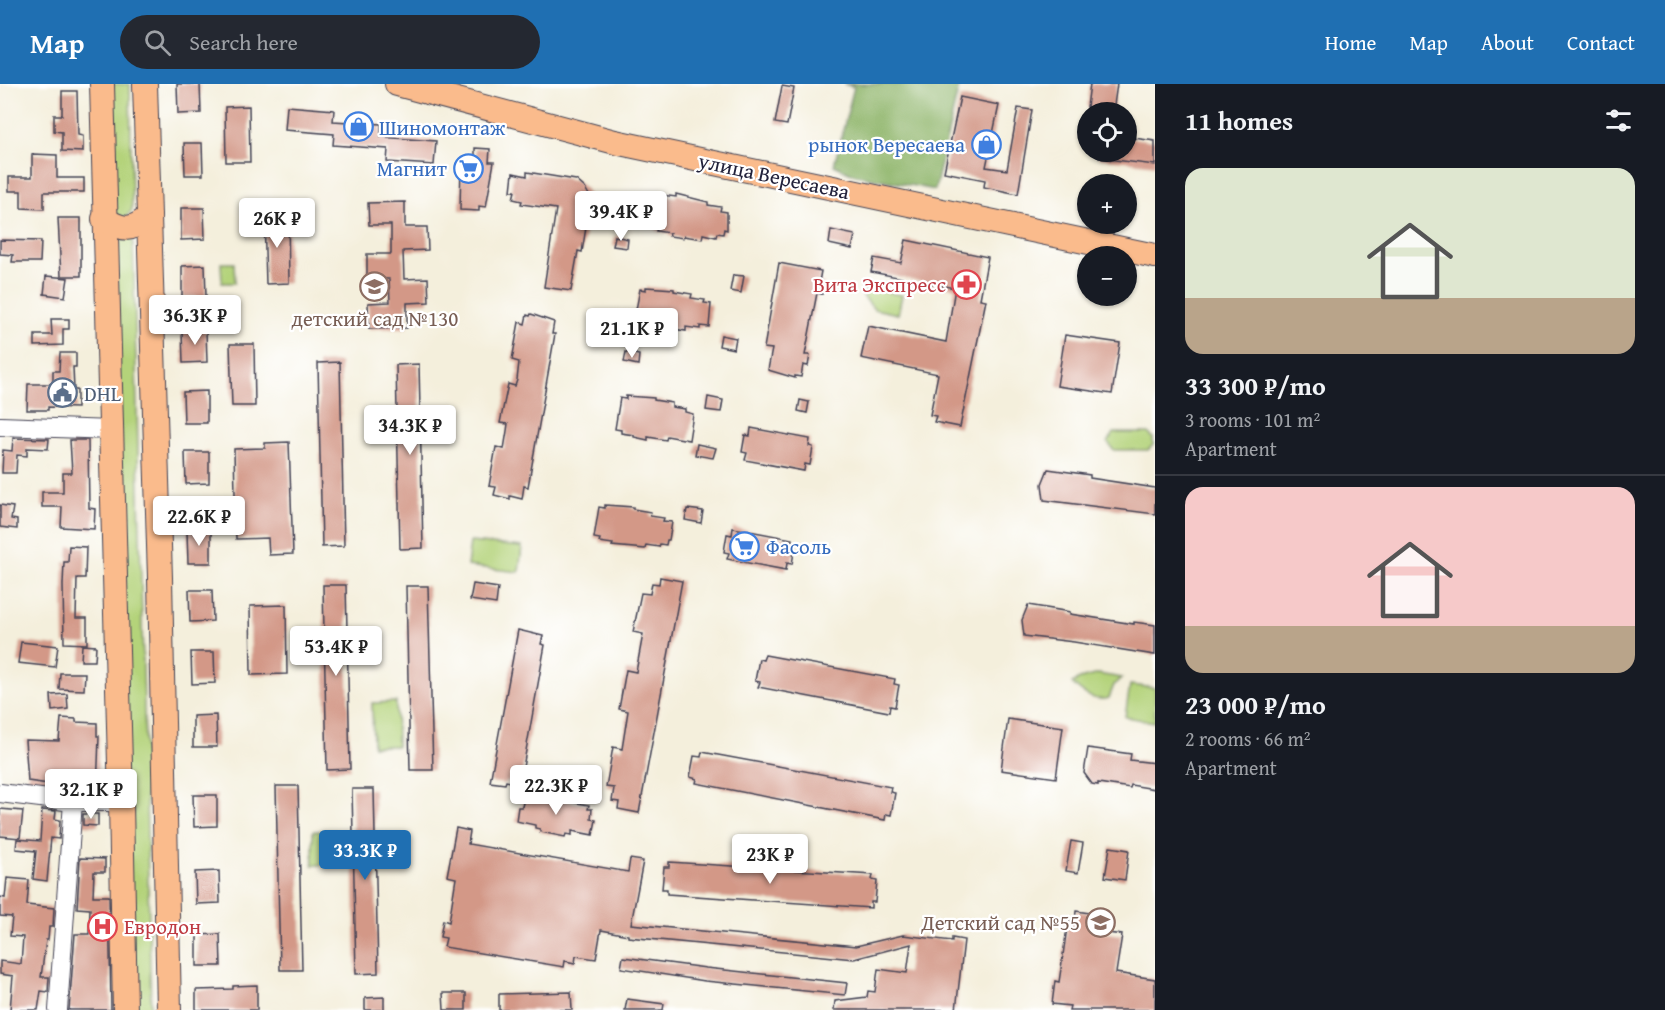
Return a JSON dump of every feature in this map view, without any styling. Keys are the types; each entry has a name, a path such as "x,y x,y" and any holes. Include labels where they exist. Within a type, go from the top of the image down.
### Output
{"main road":[{"path":"102,84 125,1010"},
{"path":"145,84 160,578 169,1010"},
{"name":"улица Вересаева","path":"397,84 615,142 1155,256"},
{"path":"104,219 120,228 127,229 139,225 149,217"}],"street":[{"path":"0,426 111,430"},
{"path":"0,793 73,802 121,802"},
{"path":"58,1010 73,802"}],"green space":[{"path":"108,84 130,84 132,210 126,217 115,216"},
{"path":"844,84 957,84 958,90 935,190 856,175 834,165 854,87"},
{"path":"133,235 151,1010 128,1010 111,237"},
{"path":"221,263 234,263 235,283 222,283"},
{"path":"865,288 902,295 898,314 874,309 863,296"},
{"path":"1113,433 1148,433 1153,438 1153,445 1148,450 1113,450 1108,442"},
{"path":"470,542 522,547 519,572 467,566"},
{"path":"1098,674 1122,678 1114,685 1109,698 1099,699 1089,696 1072,683 1080,679"},
{"path":"1130,685 1155,688 1155,722 1125,717"},
{"path":"396,702 397,746 373,746 372,703"},
{"path":"313,831 337,831 337,865 313,865"}],"building":[{"path":"177,84 200,84 201,113 178,114"},
{"path":"1090,84 1117,84 1114,102 1088,102"},
{"path":"782,86 794,88 787,125 775,123"},
{"path":"62,91 77,91 78,135 83,136 83,152 62,151 62,132 54,131 54,115 62,115"},
{"path":"960,97 999,105 986,167 1007,170 1018,108 1032,110 1018,194 984,187 985,180 944,172"},
{"path":"249,106 250,162 226,162 225,107"},
{"path":"287,106 334,110 333,121 381,124 381,137 436,141 434,165 387,162 388,149 333,145 334,134 285,130"},
{"path":"1137,139 1155,141 1155,165 1131,162 1137,162"},
{"path":"184,143 202,143 203,175 185,175"},
{"path":"475,148 490,149 489,162 494,162 486,207 479,206 479,211 460,210 461,161 475,161"},
{"path":"32,154 57,155 57,178 84,178 84,192 44,192 44,209 21,208 21,191 9,191 9,177 32,177"},
{"path":"527,172 576,180 591,196 582,252 578,251 571,291 544,287 556,209 521,204 522,201 513,199 515,191 511,191 513,173 527,176"},
{"path":"676,194 721,207 720,211 727,212 727,230 724,229 723,234 717,233 716,237 703,234 702,239 669,236 670,233 651,228 656,196 676,197"},
{"path":"405,202 405,227 427,227 428,250 403,251 404,279 428,278 429,302 407,303 407,328 369,329 368,303 390,302 389,279 367,279 367,254 391,254 391,225 369,225 368,203"},
{"path":"181,208 204,208 205,239 181,240"},
{"path":"288,215 289,283 266,284 264,216"},
{"path":"58,218 81,218 81,276 61,276"},
{"path":"831,230 855,235 852,249 829,244"},
{"path":"615,236 628,239 627,248 613,246"},
{"path":"0,240 41,241 40,262 12,262 13,255 0,254"},
{"path":"906,240 988,257 980,299 986,300 960,427 934,422 936,416 930,415 938,374 861,358 868,326 946,342 955,288 871,272 874,258 901,263"},
{"path":"779,263 821,271 819,282 824,283 822,294 817,293 805,355 810,355 808,366 803,365 801,377 795,376 795,378 768,370 772,349 764,348"},
{"path":"205,265 206,297 182,297 182,266"},
{"path":"733,275 744,276 741,293 730,291"},
{"path":"46,276 68,278 65,297 44,294"},
{"path":"646,287 674,289 674,291 692,294 691,298 705,300 704,303 711,304 709,327 700,326 700,329 686,327 686,331 667,328 667,330 640,324 641,321 634,320 640,289 646,290"},
{"path":"531,314 554,322 552,334 555,334 528,487 524,486 522,499 510,496 510,499 494,495 496,487 489,486 496,447 504,449 508,424 500,423 508,384 515,386 517,380 519,362 512,360 519,322 525,324 527,315"},
{"path":"51,319 69,319 69,329 63,329 63,345 35,346 35,335 52,335"},
{"path":"206,330 207,362 183,363 182,331"},
{"path":"721,335 736,338 734,349 719,346"},
{"path":"1065,335 1120,343 1112,394 1057,386"},
{"path":"230,344 254,344 255,406 232,406"},
{"path":"626,352 639,355 638,365 624,362"},
{"path":"60,353 76,353 76,367 73,367 77,408 48,407 48,410 27,410 28,384 53,384 53,371 59,371"},
{"path":"340,362 344,546 322,547 318,363"},
{"path":"419,364 423,548 400,549 396,365"},
{"path":"207,391 207,423 184,423 183,392"},
{"path":"626,396 654,398 654,400 672,403 672,407 685,409 685,412 693,414 689,440 667,436 666,440 648,437 648,440 621,433 621,430 615,429 620,398 626,399"},
{"path":"708,397 723,400 721,412 706,410"},
{"path":"800,400 809,402 807,413 798,411"},
{"path":"751,428 810,439 809,446 813,447 810,465 805,464 804,471 745,460 747,453 742,452 745,435 750,436"},
{"path":"13,438 49,439 48,449 27,448 27,456 17,455 16,473 2,473 3,450 12,451"},
{"path":"70,440 88,440 89,508 95,509 94,529 61,527 62,507 42,507 42,492 63,492 63,473 72,473"},
{"path":"289,442 293,554 269,555 268,538 236,539 234,449 265,448 265,443"},
{"path":"697,444 716,448 713,458 695,455"},
{"path":"185,452 209,452 209,483 186,484"},
{"path":"1048,469 1155,488 1155,514 1044,500 1042,484"},
{"path":"0,505 13,507 11,519 17,520 17,529 0,527"},
{"path":"605,505 633,507 633,509 651,512 650,516 664,518 663,521 672,522 666,545 660,544 659,547 646,545 645,549 612,546 613,544 599,542 600,539 594,538 599,507 605,508"},
{"path":"687,509 703,511 701,523 685,520"},
{"path":"733,528 792,539 791,546 795,546 792,564 787,563 786,570 727,559 729,553 724,552 727,534 732,535"},
{"path":"187,531 211,531 211,563 188,563"},
{"path":"69,546 86,547 85,578 77,578 76,618 87,618 87,644 64,643 64,562 68,562"},
{"path":"660,577 682,581 639,813 618,809 619,802 612,801 614,788 606,787 613,747 622,749 628,711 619,709 626,670 636,672 643,634 633,632 641,593 650,594 652,583 659,584"},
{"path":"473,584 498,588 496,604 470,600"},
{"path":"323,585 346,585 350,769 327,770"},
{"path":"406,586 428,586 433,770 410,770"},
{"path":"189,590 212,590 213,621 190,622"},
{"path":"286,605 287,674 251,675 250,606"},
{"path":"1028,605 1070,612 1070,614 1155,625 1155,655 1024,636 1022,620"},
{"path":"518,630 543,636 541,644 545,645 520,784 506,781 505,784 490,782"},
{"path":"21,642 58,646 55,667 18,663"},
{"path":"82,645 96,646 95,661 81,661"},
{"path":"191,652 214,652 215,683 192,684"},
{"path":"765,655 895,679 894,684 899,685 895,707 890,706 889,712 758,687 760,682 755,681 759,659 763,660"},
{"path":"60,673 85,673 84,690 59,689"},
{"path":"67,694 68,709 52,711 51,695"},
{"path":"216,715 217,747 193,747 193,716"},
{"path":"61,718 76,719 76,722 97,723 97,736 99,736 97,791 28,781 25,740 59,741"},
{"path":"1008,719 1063,727 1056,778 1001,770"},
{"path":"1088,748 1131,754 1130,760 1155,763 1155,789 1131,785 1130,788 1092,784 1084,773"},
{"path":"702,752 891,787 890,792 895,793 891,815 886,814 885,820 696,783 697,779 690,777 694,756 701,757"},
{"path":"276,786 298,786 302,970 280,970"},
{"path":"352,789 374,789 378,973 356,974"},
{"path":"525,794 589,805 588,809 592,809 591,819 596,820 593,835 572,831 572,835 566,834 565,837 540,832 535,825 516,821 518,807 522,807"},
{"path":"193,795 217,795 217,826 194,827"},
{"path":"0,809 23,811 20,838 0,836"},
{"path":"42,810 56,811 55,819 60,820 59,839 51,838 47,881 33,879 36,851 16,849 17,839 40,841"},
{"path":"83,814 98,814 98,826 83,825"},
{"path":"456,828 470,831 468,844 628,872 630,859 643,861 631,924 856,946 903,935 952,941 952,938 964,940 956,1010 834,1010 835,1001 867,997 868,991 875,992 878,969 907,973 911,944 854,959 628,937 628,935 601,930 596,959 576,956 575,963 565,961 564,967 444,947 446,938 440,937 443,920 449,922 456,878 447,876"},
{"path":"1071,841 1083,843 1078,873 1066,871"},
{"path":"1110,847 1129,850 1125,880 1105,877"},
{"path":"80,858 105,859 105,872 94,872 93,896 109,896 111,1010 69,1010 75,934 89,934 90,909 77,908"},
{"path":"669,862 873,875 872,880 877,881 875,902 871,902 871,908 667,894 667,889 662,889 664,867 669,867"},
{"path":"219,871 220,903 196,904 195,872"},
{"path":"7,878 29,880 27,905 54,908 53,927 49,927 41,977 49,977 48,992 41,991 38,1010 10,1010 13,976 0,974 0,961 21,964 23,937 10,936 12,917 0,916 0,897 5,898"},
{"path":"1076,911 1096,914 1094,931 1122,935 1116,973 1155,979 1155,1010 1069,1010 1070,1006 1052,1004 1055,981 1059,982 1068,921 1075,922"},
{"path":"220,934 221,966 197,966 197,935"},
{"path":"623,957 847,983 845,995 705,981 621,968"},
{"path":"257,985 257,1010 196,1010 196,990 233,989 233,986"},
{"path":"571,992 572,1010 499,1010 499,994"},
{"path":"443,993 466,993 466,1010 444,1010"},
{"path":"384,997 384,1010 365,1010 365,998"},
{"path":"627,999 664,1004 663,1010 625,1010"}],"place":[{"name":"Шиномонтаж","path":"358,127"},
{"name":"рынок Вересаева","path":"986,144"},
{"name":"Магнит","path":"468,168"},
{"name":"Вита Экспресс","path":"967,284"},
{"name":"детский сад №130","path":"375,287"},
{"name":"DHL","path":"63,393"},
{"name":"Фасоль","path":"745,546"},
{"name":"Детский сад №55","path":"1101,922"},
{"name":"Евродон","path":"103,926"}]}
